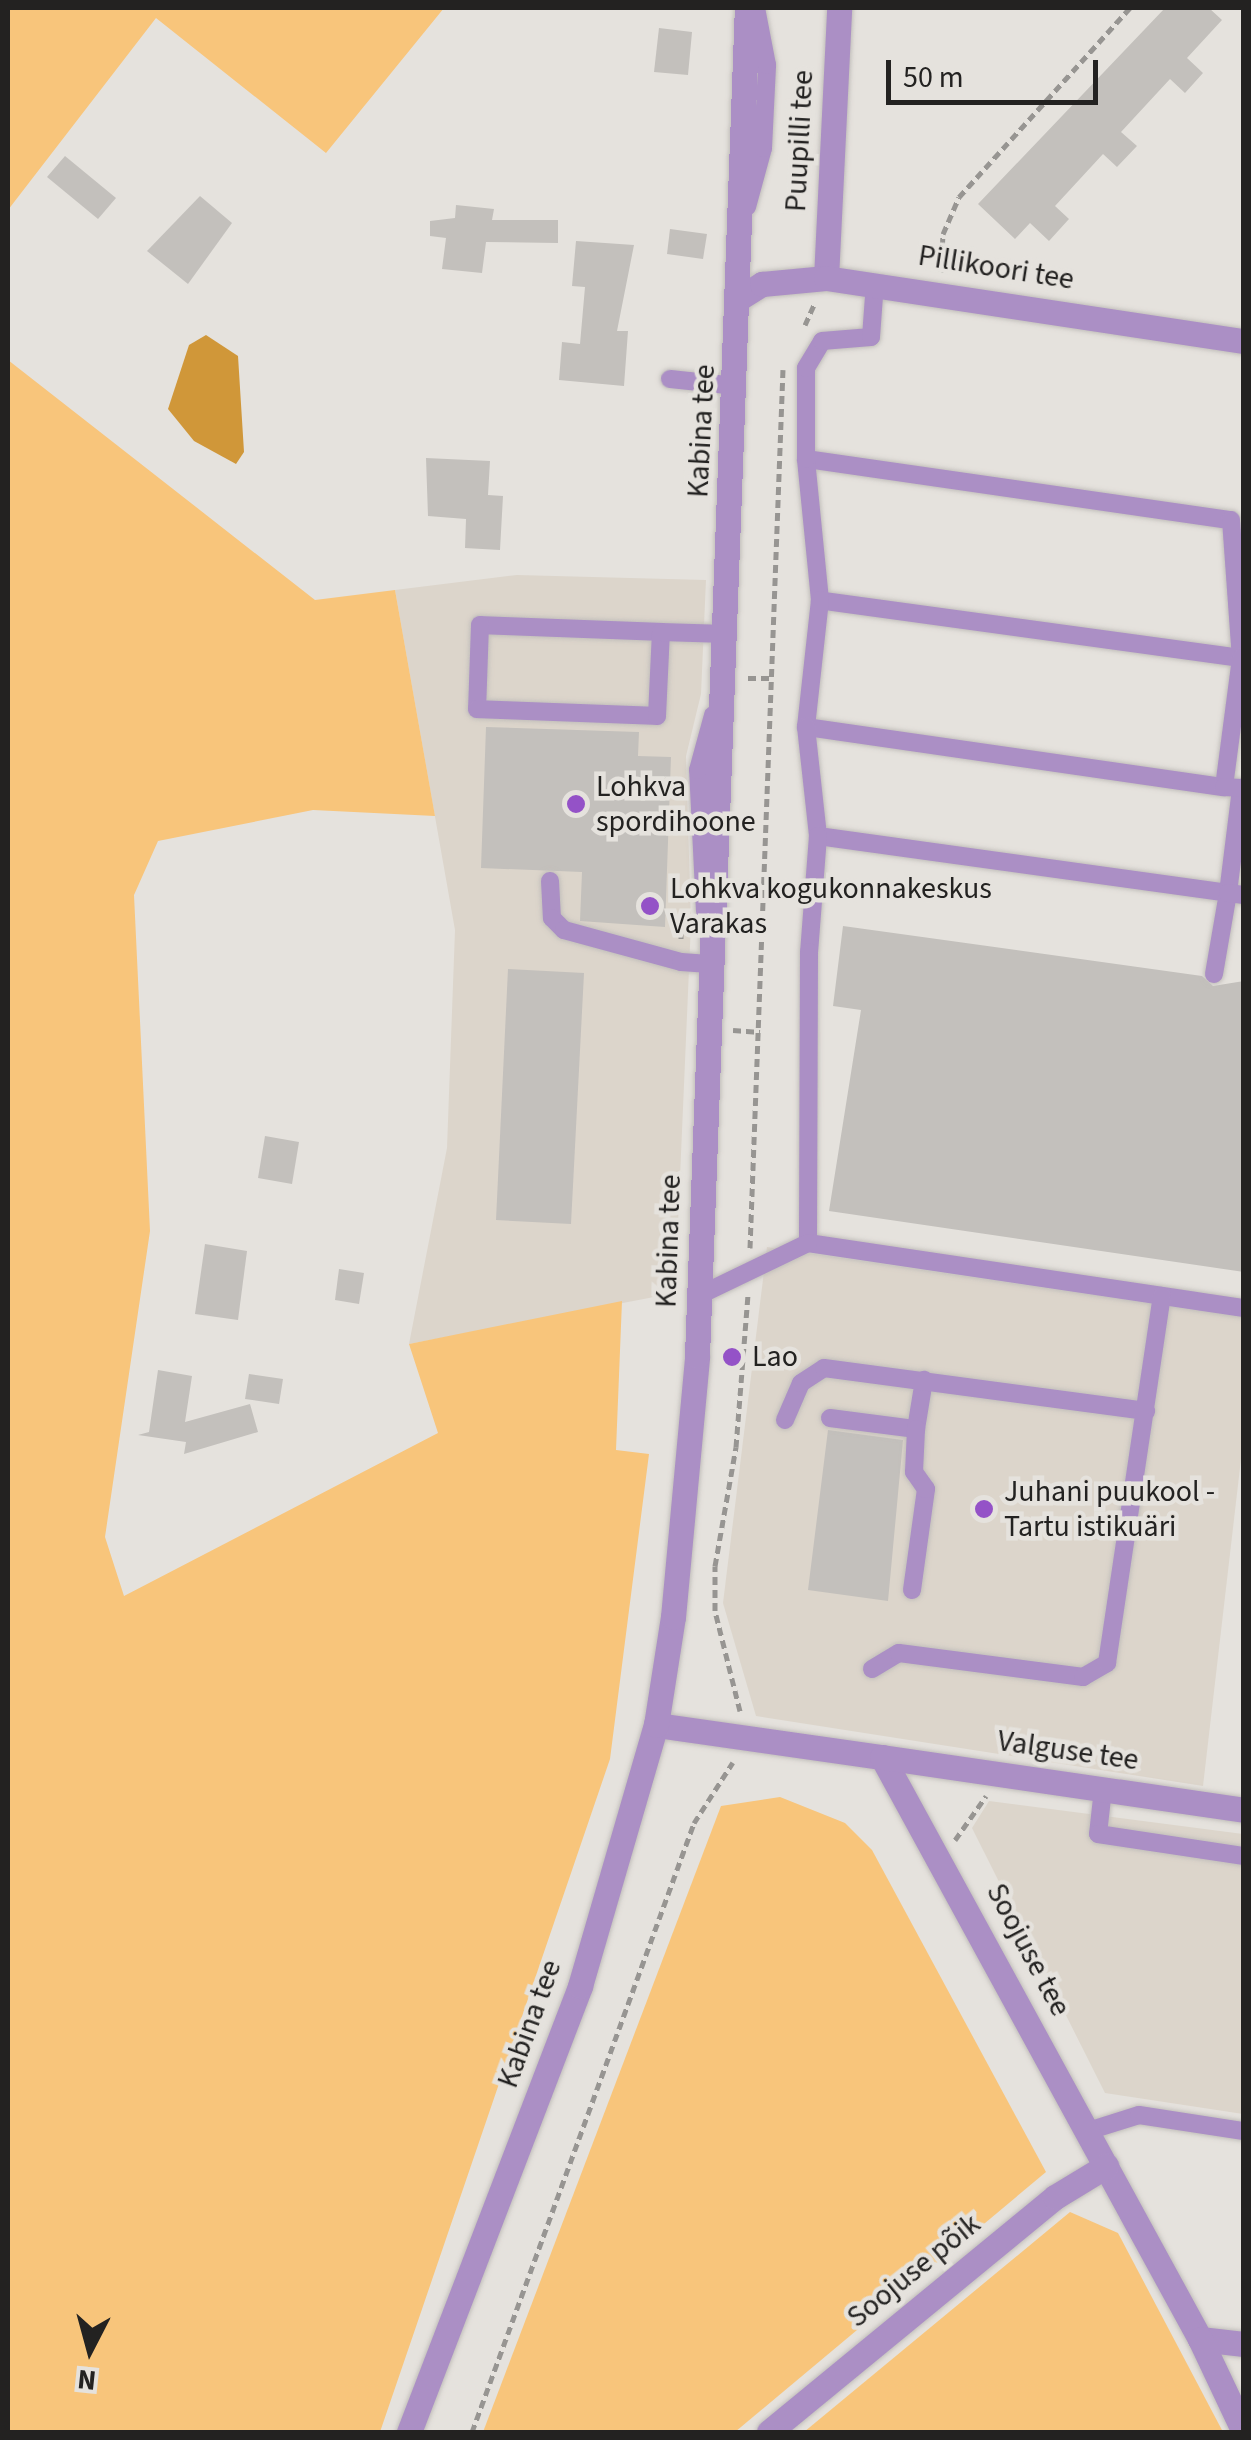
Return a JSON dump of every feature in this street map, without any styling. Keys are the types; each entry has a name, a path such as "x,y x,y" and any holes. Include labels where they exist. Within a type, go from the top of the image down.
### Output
{"street":[{"name":"Kabina tee","path":"409,2432 580,1986 656,1725 681,1555 700,1295 737,386 747,8"},
{"name":"Puupilli tee","path":"826,278 839,8"},
{"name":"Pillikoori tee","path":"740,296 762,284 826,278 940,290 1244,341"},
{"path":"656,1725 882,1756"},
{"name":"Valguse tee","path":"882,1756 1244,1810"},
{"name":"Soojuse tee","path":"882,1756 938,1851 1200,2339 1244,2432"},
{"name":"Soojuse põik","path":"769,2432 1055,2197 1106,2166"},
{"path":"1200,2339 1244,2344"}],"lane":[{"path":"742,222 763,148 768,65 756,8"},
{"path":"808,1243 808,952 818,836 806,727 820,600 806,459 806,368 822,341 871,337 875,284"},
{"path":"670,379 737,386"},
{"path":"806,459 1231,520 1241,658 1236,894 1214,974"},
{"path":"820,600 1241,658"},
{"path":"661,632 658,716 477,709 480,625 726,634"},
{"path":"806,727 1236,788"},
{"path":"818,836 1236,894"},
{"path":"550,881 552,918 564,930 712,964"},
{"path":"700,1295 808,1243 1244,1308"},
{"path":"872,1669 899,1653 1083,1677 1107,1663 1162,1296"},
{"path":"785,1420 814,1370 924,1380 1146,1411"},
{"path":"912,1590 926,1489 914,1472 924,1380"},
{"path":"830,1418 916,1429"},
{"path":"1103,1789 1098,1834 1244,1856"},
{"path":"1088,2131 1139,2115 1244,2131"}],"path":[{"path":"940,290 943,234 958,197 1130,8"},
{"path":"938,1851 958,1839 988,1793 1007,1796"}],"shaded area":[{"path":"8,8 444,8 326,153 156,18 8,210"},
{"path":"206,335 238,356 244,452 236,464 194,441 168,409 189,345"},
{"path":"8,360 315,600 395,590 435,816 313,810 158,841 134,895 150,1231 105,1537 124,1596 438,1433 409,1344 622,1301 616,1450 649,1454 610,1759 380,2432 8,2432"},
{"path":"517,575 706,580 701,694 686,756 691,923 675,1293 409,1344 447,1148 455,930 395,590"},
{"name":"Juhani puukool - Tartu istikuäri","path":"767,1247 1243,1317 1243,1442 1203,1786 756,1716 723,1603"},
{"path":"780,1797 845,1823 872,1850 1046,2172 735,2432 483,2432 721,1806"},
{"path":"989,1801 1243,1834 1243,2114 1105,2093 972,1828"},
{"path":"1070,2212 1118,2233 1223,2432 804,2432"}],"building":[{"path":"1165,8 1209,8 1222,20 1187,58 1203,73 1185,93 1170,79 1121,132 1137,146 1117,167 1103,154 1055,206 1069,219 1049,241 1030,223 1015,239 978,204"},
{"path":"659,28 692,32 688,75 654,72"},
{"path":"65,156 116,198 98,219 47,177"},
{"path":"200,196 232,223 188,284 147,251"},
{"path":"456,205 494,209 492,220 558,220 558,243 486,242 482,273 442,269 446,238 430,236 430,221 455,218"},
{"path":"670,229 707,234 703,259 667,254"},
{"path":"576,241 634,245 617,331 628,331 624,386 559,380 562,342 580,344 585,287 572,286"},
{"path":"426,458 490,461 488,495 503,496 500,550 465,548 466,519 428,516"},
{"name":"Lohkva spordihoone","path":"486,727 639,732 638,756 671,757 665,927 580,921 582,872 481,868"},
{"path":"843,926 1202,976 1213,986 1244,981 1244,1272 829,1211 861,1010 833,1006"},
{"path":"508,969 584,973 571,1224 496,1220"},
{"path":"265,1136 299,1142 292,1184 258,1178"},
{"path":"205,1244 247,1251 238,1320 195,1314"},
{"path":"339,1269 364,1273 359,1304 335,1300"},
{"path":"158,1370 192,1376 185,1422 250,1404 258,1432 184,1454 186,1442 138,1435 149,1432"},
{"path":"249,1374 283,1379 279,1404 245,1399"},
{"path":"828,1430 903,1440 888,1601 808,1590"}],"place":[{"name":"Lohkva spordihoone","path":"576,804"},
{"name":"Lohkva kogukonnakeskus Varakas","path":"650,906"},
{"name":"Lao","path":"732,1357"},
{"name":"Juhani puukool - Tartu istikuäri","path":"984,1509"}]}
